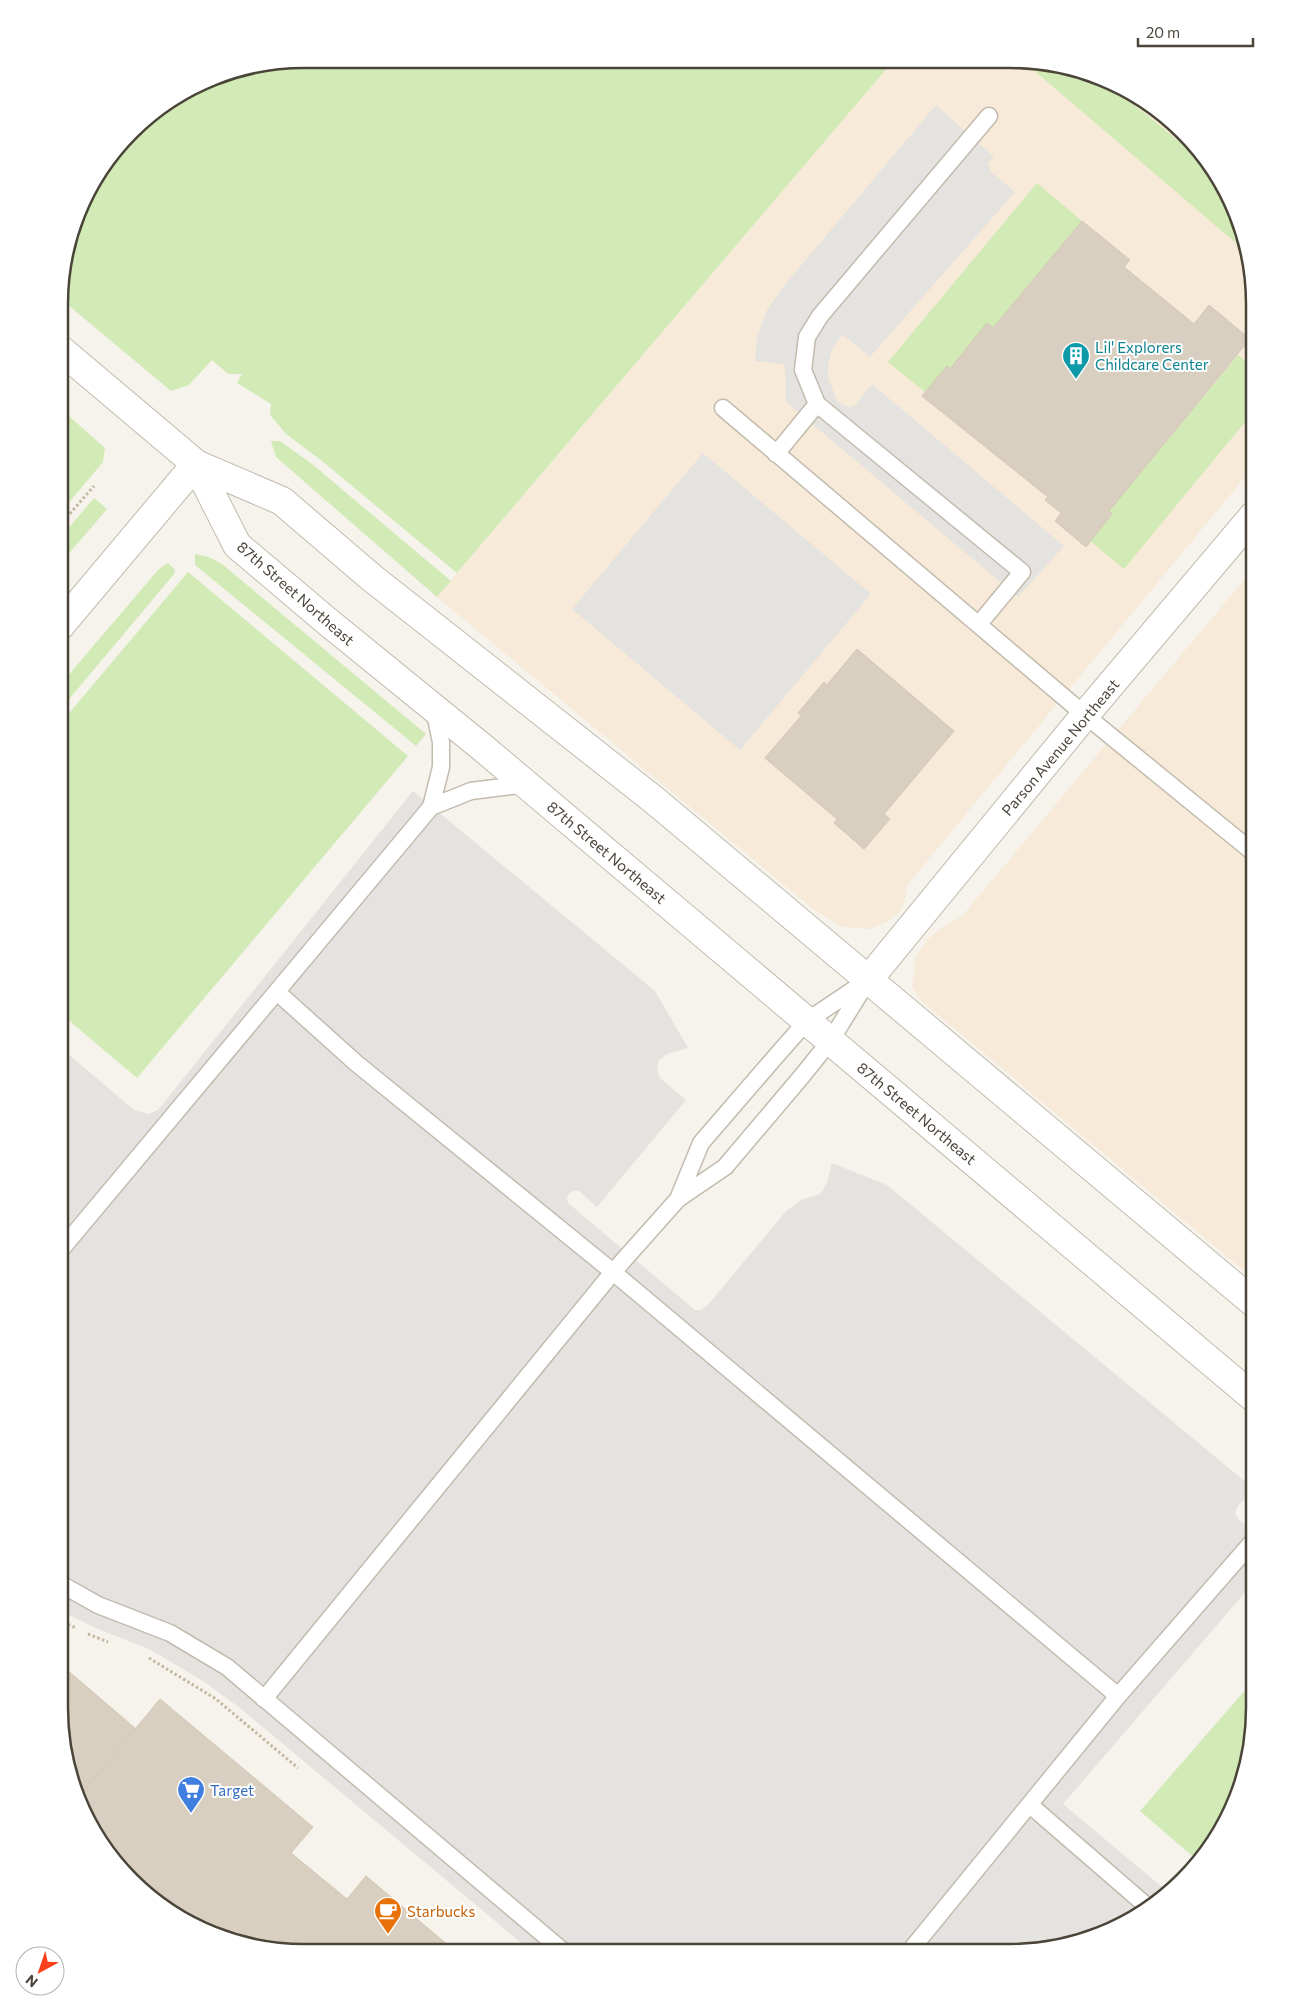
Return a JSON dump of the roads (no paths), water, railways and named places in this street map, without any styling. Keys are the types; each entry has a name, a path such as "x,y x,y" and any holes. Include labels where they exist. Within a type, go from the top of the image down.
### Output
{"street":[{"path":"68,356 196,464 282,501 380,584 654,800 1246,1296"},
{"path":"68,616 196,464"},
{"name":"87th Street Northeast","path":"196,464 237,545 526,784 1246,1391"},
{"name":"Parson Avenue Northeast","path":"868,980 1085,716 1246,525"}],"lane":[{"path":"979,624 1022,572 817,404 803,370 807,337 820,316 989,116"},
{"path":"776,454 817,404"},
{"path":"723,408 1085,716 1246,847"},
{"path":"68,1241 431,807 441,767 441,742 434,709"},
{"path":"431,807 471,791 526,784"},
{"path":"678,1199 701,1144 807,1020 868,980"},
{"path":"264,1699 613,1272 678,1199 725,1167 831,1040 868,980"},
{"path":"277,992 356,1063 613,1272 1118,1696"},
{"path":"916,1944 1118,1696 1246,1549"},
{"path":"68,1589 98,1605 170,1634 226,1667 555,1944"},
{"path":"1030,1805 1142,1903"}],"place":[{"name":"Lil' Explorers Childcare Center","path":"1076,380"},
{"name":"Target","path":"191,1814"},
{"name":"Starbucks","path":"388,1935"}]}
